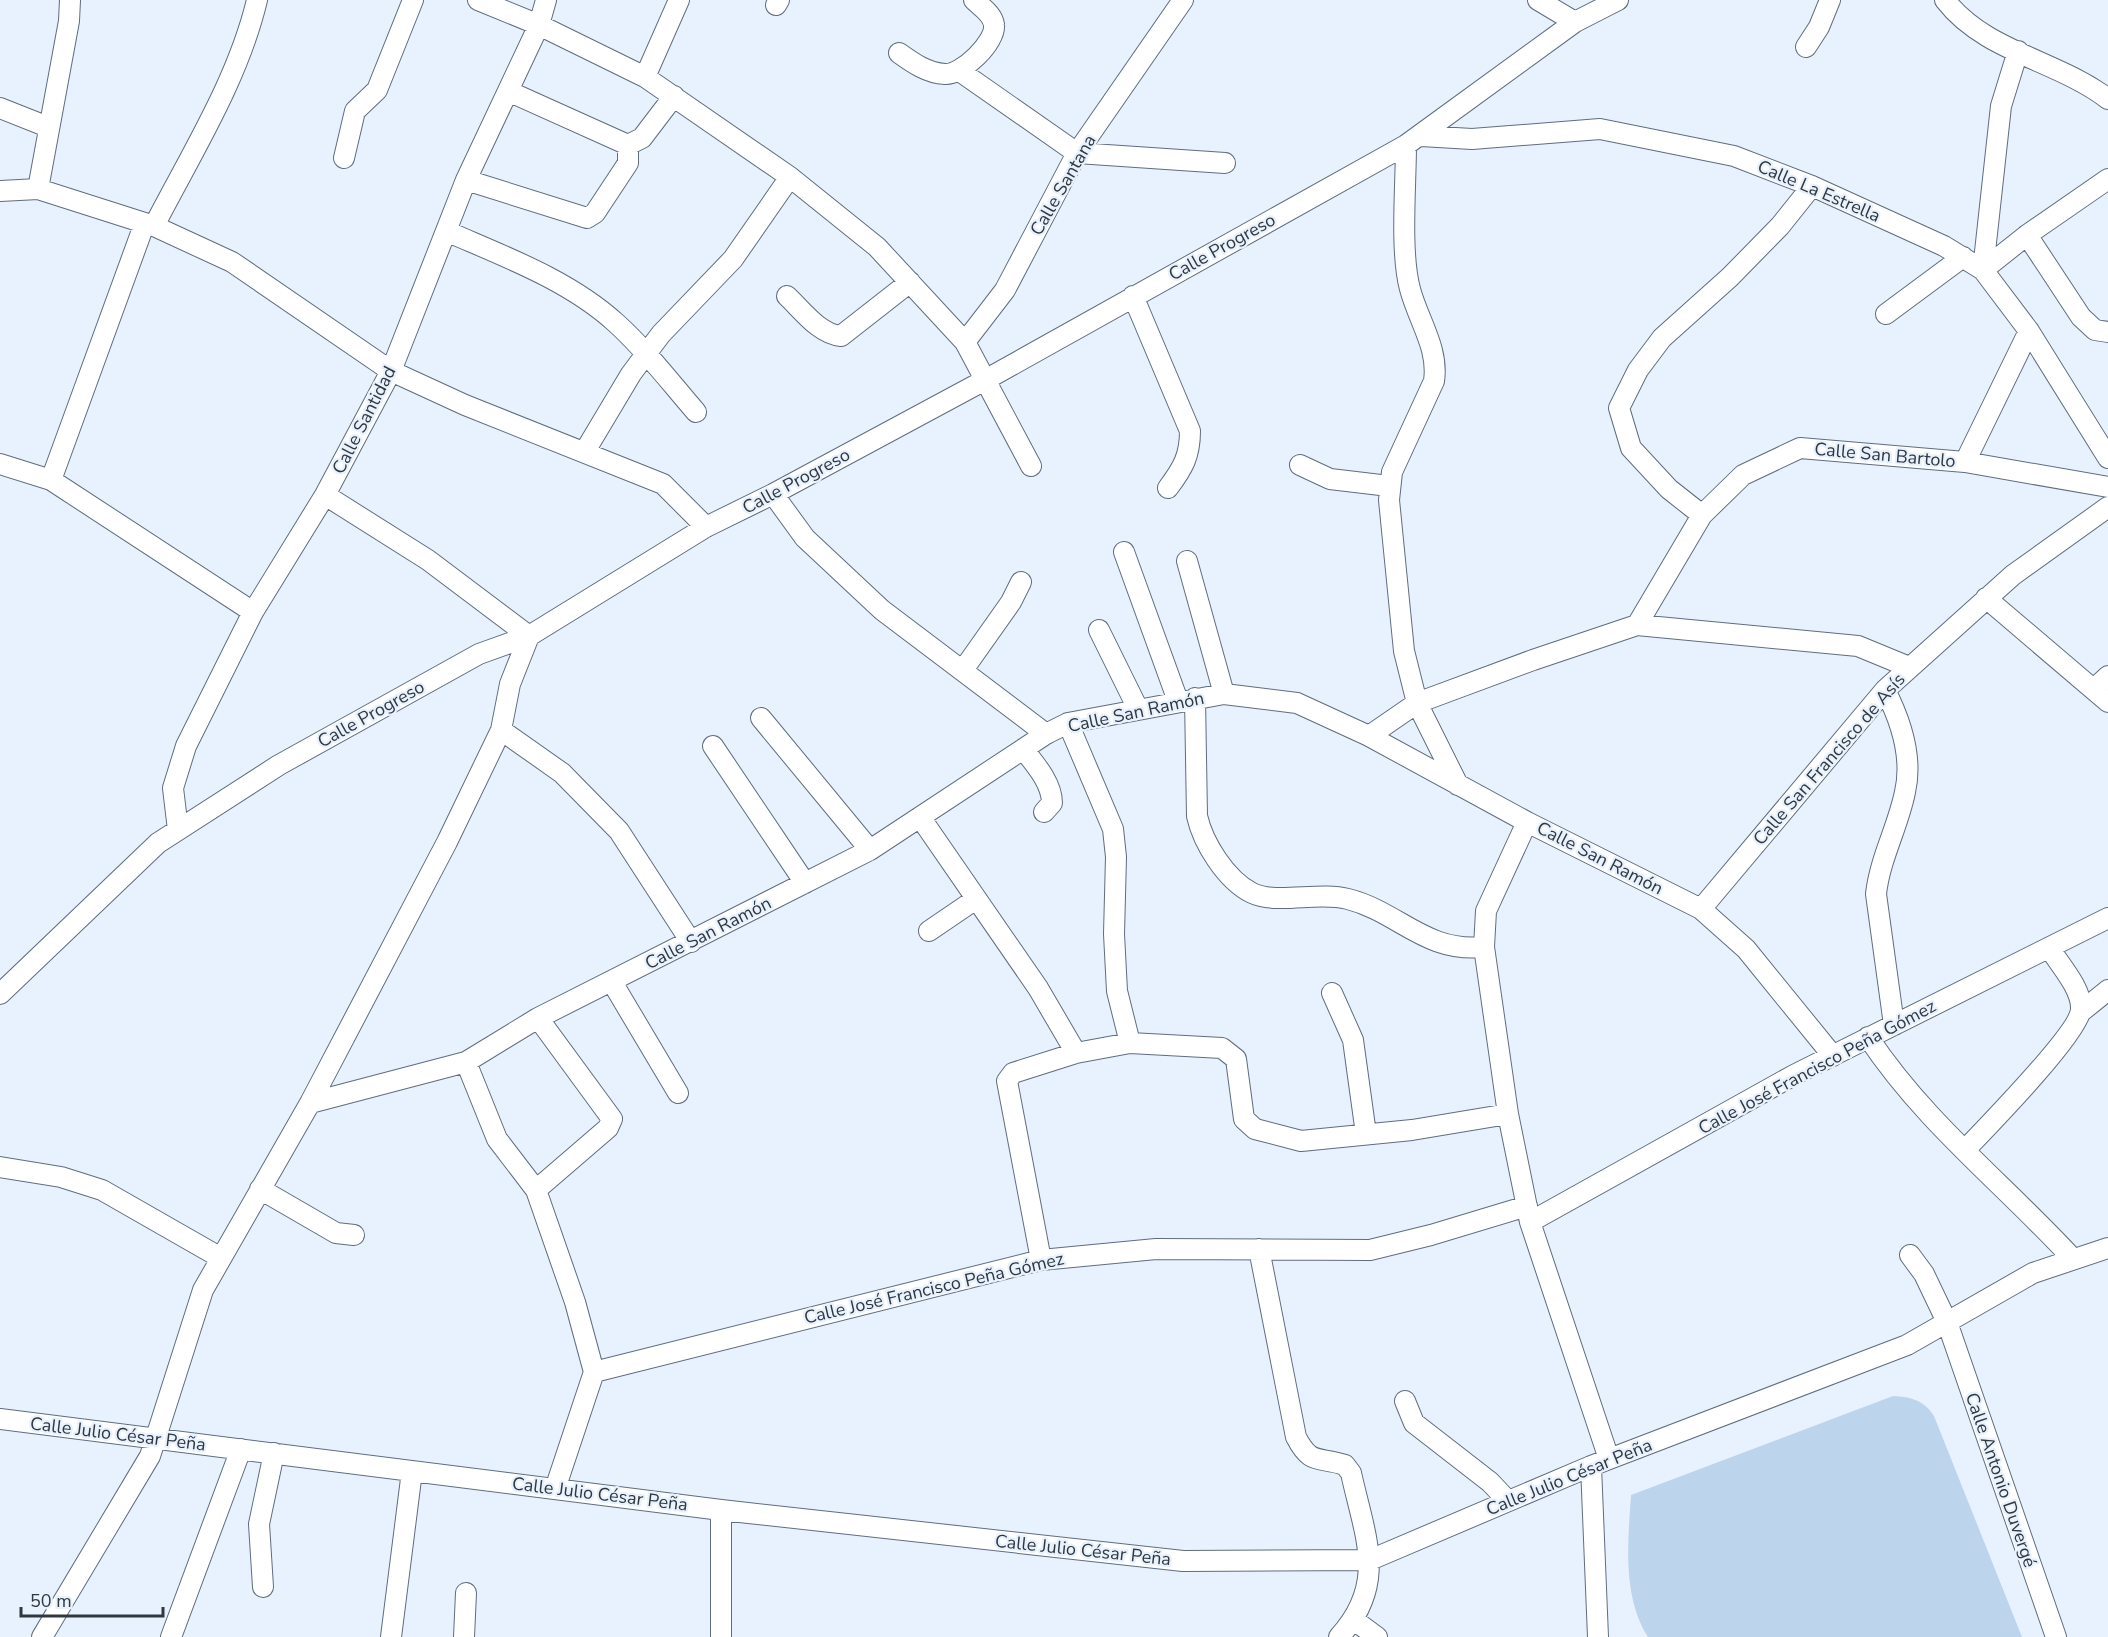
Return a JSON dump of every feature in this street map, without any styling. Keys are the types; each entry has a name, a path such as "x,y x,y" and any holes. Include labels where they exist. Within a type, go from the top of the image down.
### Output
{"street":[{"path":"38,189 69,21 70,0"},
{"path":"51,480 149,226 230,75 250,27 257,0"},
{"path":"344,158 355,111 370,99 376,90 413,0"},
{"path":"478,0 539,25 645,77 790,177 877,247 964,342 1031,466"},
{"name":"Calle Santidad","path":"178,830 173,788 186,746 253,612 325,495 391,370 466,180 539,25 546,0"},
{"path":"645,77 679,0"},
{"path":"898,53 932,72 946,74 961,72 992,37 994,24 990,15 974,0"},
{"name":"Calle Santana","path":"964,342 1005,290 1077,153 1183,0"},
{"path":"1538,0 1575,22"},
{"name":"Calle Progreso","path":"0,994 158,843 279,765 479,654 529,636 706,527 773,494 985,380 1414,141 1575,22 1618,0"},
{"path":"1806,47 1830,0"},
{"path":"1945,0 1975,30 2089,84 2108,99"},
{"path":"1983,270 2001,106 2018,51"},
{"path":"961,72 1077,153 1225,163"},
{"path":"508,91 628,145"},
{"path":"628,145 642,138 674,96"},
{"path":"0,108 48,127"},
{"name":"Calle La Estrella","path":"1414,141 1600,129 1734,156 1812,186 1944,246 1983,270 2029,331 2108,458"},
{"path":"1414,141 1407,262 1410,289 1420,311 1436,369 1434,381 1392,472 1389,486 1404,651 1417,703 1458,785"},
{"path":"466,180 587,218 595,213 628,163 628,145"},
{"path":"585,451 631,374 661,334 733,259 790,177"},
{"path":"1983,270 2027,235 2108,179"},
{"path":"1702,515 1669,489 1631,448 1619,408 1638,370 1662,338 1780,226 1812,186"},
{"path":"0,191 38,189 149,226 232,262 391,370 465,405 663,484 706,527"},
{"path":"446,231 522,264 574,293 615,321 647,354 696,412"},
{"path":"2027,235 2081,317 2095,330 2108,332"},
{"path":"1886,314 1963,257"},
{"path":"787,296 818,326 832,335 841,336 910,282"},
{"path":"1133,296 1190,431 1187,460 1168,488"},
{"path":"1965,462 2029,331"},
{"name":"Calle San Bartolo","path":"1637,626 1702,515 1743,474 1800,448 1965,462 2108,487"},
{"path":"0,464 51,480 253,612"},
{"path":"1300,465 1330,479 1389,486"},
{"path":"773,494 805,538 882,610 1046,734"},
{"path":"42,1637 150,1456 203,1290 310,1103 447,842 501,730 510,684 529,636 428,560 325,495"},
{"name":"Calle San Francisco de Asís","path":"1701,909 1885,690 1986,598 2108,507"},
{"path":"1124,552 1187,700 1200,828 1219,862 1237,882 1253,893 1271,896 1347,898 1450,948 1484,947"},
{"path":"1187,561 1224,694"},
{"path":"963,670 1011,602 1021,582"},
{"path":"1986,598 2103,689"},
{"path":"1369,736 1417,703 1533,660 1637,626 1858,645 1910,667"},
{"path":"1099,630 1138,709"},
{"path":"1885,690 1896,711 1908,768 1905,793 1878,877 1876,894 1894,1025"},
{"name":"Calle San Ramón","path":"310,1103 466,1062 538,1018 870,850 1046,734 1068,723 1224,694 1297,703 1369,736 1527,822 1701,909 1746,949 1833,1056"},
{"path":"761,718 870,850"},
{"path":"1068,723 1113,829 1116,857 1114,934 1117,991 1130,1043"},
{"path":"501,730 562,773 619,831 691,942"},
{"path":"713,746 805,884"},
{"path":"1023,749 1039,769 1052,796 1052,803 1044,812"},
{"path":"920,817 1038,988 1076,1053"},
{"path":"1527,822 1486,911 1484,947 1508,1114 1529,1214 1600,1462 1598,1637"},
{"path":"929,931 976,899"},
{"name":"Calle José Francisco Peña Gómez","path":"594,1372 1041,1260 1156,1249 1370,1250 1529,1214 1868,1037 2050,949 2108,918"},
{"path":"2050,949 2080,997 2082,1011"},
{"path":"612,982 678,1093"},
{"path":"1965,1150 2038,1071 2073,1027 2082,1011 2108,990"},
{"path":"1332,993 1353,1040 1366,1134"},
{"path":"536,1190 608,1128 612,1119 538,1018"},
{"path":"1868,1037 1893,1074 1933,1121 1965,1150 2073,1260"},
{"path":"1041,1260 1007,1081 1013,1073 1076,1053 1130,1043 1222,1048 1236,1059 1244,1119 1255,1129 1301,1141 1412,1130 1508,1114"},
{"path":"466,1062 497,1139 536,1190 575,1302 594,1372 555,1489"},
{"path":"0,1167 61,1177 102,1190 221,1258"},
{"path":"260,1189 336,1233 354,1235"},
{"name":"Calle Julio César Peña","path":"0,1419 721,1510 1183,1561 1370,1560 1600,1462 1908,1345 2033,1273 2108,1248"},
{"path":"1259,1249 1296,1437 1304,1452 1314,1460 1345,1465 1351,1473 1370,1560 1367,1595 1354,1620 1339,1637"},
{"name":"Calle Antonio Duvergé","path":"1910,1255 1924,1274 1947,1322 2056,1637"},
{"path":"1405,1401 1414,1423 1490,1482 1508,1501"},
{"path":"171,1637 241,1449"},
{"path":"263,1587 259,1524 274,1453"},
{"path":"391,1637 412,1471"},
{"path":"721,1510 721,1637"},
{"path":"464,1637 466,1593"},
{"path":"1354,1620 1377,1637"}],"shaded area":[{"path":"1893,1396 1916,1400 1926,1406 1934,1416 2022,1637 1648,1637 1634,1604 1630,1586 1628,1549 1631,1495"}]}
